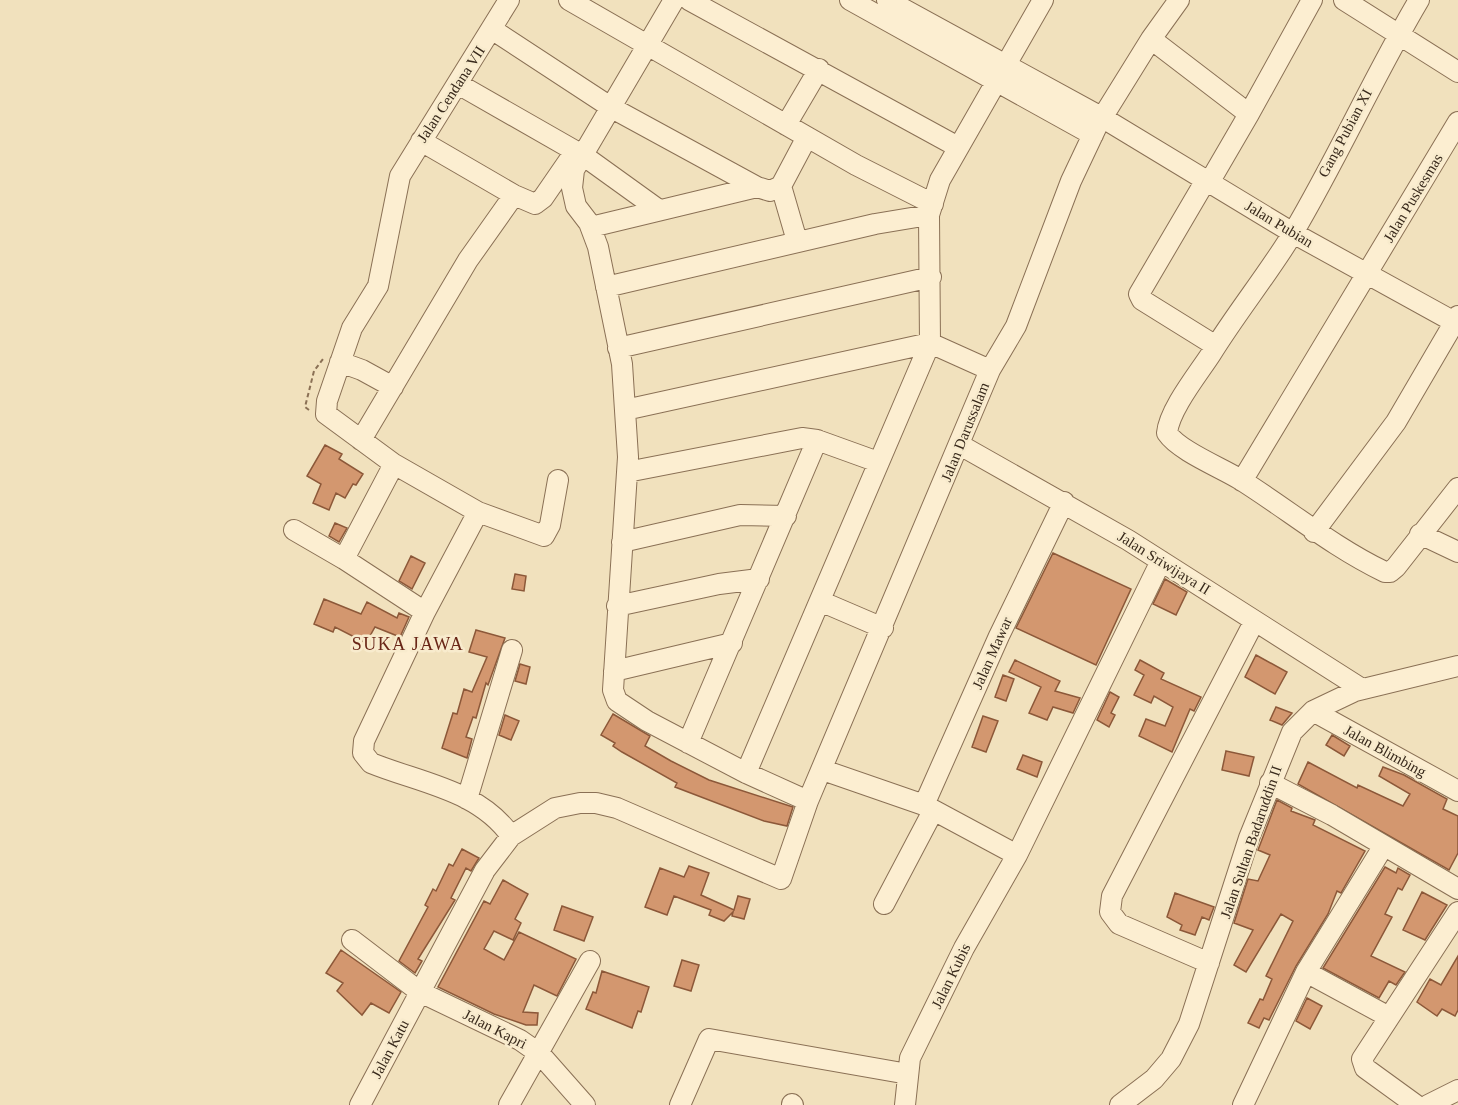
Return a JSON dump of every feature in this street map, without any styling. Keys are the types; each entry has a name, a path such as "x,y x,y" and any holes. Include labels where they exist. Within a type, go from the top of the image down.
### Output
{"street":[{"name":"Jalan Cendana VII","path":"361,440 326,414 327,401 352,328 378,286 400,176 510,0"},
{"path":"569,0 931,210"},
{"path":"421,141 514,195 535,204 543,198 612,108 674,0"},
{"path":"689,0 958,147"},
{"path":"886,0 1001,73"},
{"path":"746,773 930,343 931,210 940,180 1042,0"},
{"name":"Jalan Darussalam","path":"511,836 562,806 596,803 617,808 781,879 808,801 884,628 990,370 1016,326 1071,181 1098,127 1150,39 1179,0"},
{"path":"1216,346 1139,297 1140,291 1186,219 1203,185 1210,181 1312,0"},
{"path":"1344,0 1458,72"},
{"name":"Gang Pubian XI","path":"1242,481 1177,443 1167,433 1168,426 1216,346 1293,233 1398,34 1419,0"},
{"path":"856,1 1001,73"},
{"path":"493,30 612,108 757,187 770,191 781,186 807,137"},
{"path":"1150,39 1249,114"},
{"path":"786,125 819,69"},
{"name":"Jalan Pubian","path":"1001,73 1098,127 1210,181 1293,233 1367,275 1457,321"},
{"path":"458,84 579,153 659,210"},
{"name":"Jalan Puskesmas","path":"1242,481 1458,122"},
{"path":"579,153 572,188 576,206 591,227 598,247 618,348 625,410 627,472 613,690 617,700 636,715 746,773 808,801"},
{"path":"781,186 797,242"},
{"path":"591,227 757,187"},
{"path":"514,195 468,260 361,440 394,464 478,512 544,536 550,525 558,480"},
{"path":"606,287 931,210"},
{"path":"618,348 930,277"},
{"path":"1314,532 1396,422 1457,321"},
{"path":"625,410 930,343 990,370"},
{"path":"340,362 362,370 393,387"},
{"path":"627,472 802,438 818,440 878,462"},
{"path":"688,743 818,440"},
{"name":"Jalan Sriwijaya II","path":"960,445 1064,502 1362,689"},
{"path":"345,559 394,464"},
{"path":"1242,481 1314,532 1385,572 1390,572 1396,567 1458,488"},
{"name":"Jalan Mawar","path":"884,904 929,808 999,636 1064,502"},
{"path":"478,512 425,612 364,741 363,753 371,763 467,799 499,818 511,836"},
{"path":"622,542 740,515 786,516"},
{"path":"294,530 345,559 425,612"},
{"path":"1420,534 1458,552"},
{"name":"Jalan Kubis","path":"905,1105 910,1058 964,948 1017,855 1161,561"},
{"path":"617,606 719,584 759,579"},
{"path":"820,601 884,628"},
{"path":"1209,963 1119,924 1110,912 1112,896 1201,720 1254,622"},
{"path":"614,671 732,643"},
{"path":"467,799 512,650"},
{"name":"Jalan Sultan Badaruddin II","path":"1120,1105 1154,1079 1171,1059 1189,1024 1249,838 1292,732 1313,711 1327,702 1362,689 1458,666"},
{"name":"Jalan Blimbing","path":"1313,711 1458,791"},
{"path":"823,770 929,808 1017,855"},
{"path":"1270,783 1332,815 1458,889"},
{"name":"Jalan Katu","path":"360,1105 485,870 511,836"},
{"path":"1243,1105 1306,972 1383,847"},
{"path":"1416,1105 1365,1068 1362,1062 1458,912"},
{"name":"Jalan Kapri","path":"352,940 420,992 520,1040 540,1054 585,1105"},
{"path":"509,1105 540,1054 590,961"},
{"path":"1306,972 1389,1017"},
{"path":"680,1105 709,1040 908,1074"},
{"path":"1428,1105 1458,1090"}],"building":[{"path":"325,445 342,454 339,459 363,474 356,485 353,484 345,498 336,493 329,510 313,503 321,484 307,476"},
{"path":"335,523 347,528 339,542 329,536"},
{"path":"1053,553 1131,589 1096,665 1016,628"},
{"path":"411,556 425,563 412,589 399,581"},
{"path":"515,574 526,576 524,591 512,589"},
{"path":"1165,579 1187,592 1176,615 1153,604"},
{"path":"324,599 361,614 367,602 397,618 399,613 409,617 400,637 375,627 366,643 335,627 333,632 314,624"},
{"path":"476,630 505,638 488,685 486,683 476,718 473,717 466,737 472,739 467,758 442,748 453,713 457,714 464,689 472,692 487,657 469,652"},
{"path":"1256,655 1287,672 1275,694 1245,677"},
{"path":"1015,660 1060,681 1055,691 1080,698 1073,713 1053,707 1047,720 1029,713 1041,687 1009,672"},
{"path":"1140,660 1164,673 1161,679 1201,697 1194,711 1190,709 1172,752 1139,736 1146,719 1165,726 1173,707 1154,696 1151,703 1134,695 1144,675 1135,670"},
{"path":"520,664 530,667 526,684 515,681"},
{"path":"1003,675 1014,679 1006,701 995,697"},
{"path":"1110,692 1119,697 1111,713 1115,715 1109,727 1097,720"},
{"path":"1276,707 1292,713 1282,725 1270,720"},
{"path":"613,714 650,736 645,746 671,761 709,780 793,807 787,826 764,821 675,787 677,783 622,752 613,746 615,743 601,735"},
{"path":"505,715 519,721 511,740 499,735"},
{"path":"983,716 998,721 986,752 972,747"},
{"path":"1332,735 1350,746 1344,756 1326,745"},
{"path":"1226,751 1254,757 1249,776 1222,770"},
{"path":"1023,755 1042,762 1037,777 1017,769"},
{"path":"1308,762 1357,788 1358,785 1403,806 1410,794 1379,776 1383,767 1404,775 1447,799 1443,809 1458,816 1458,853 1449,870 1298,784"},
{"path":"1277,800 1292,808 1291,811 1315,820 1313,825 1365,851 1341,893 1337,891 1328,914 1296,966 1269,1020 1264,1018 1259,1028 1248,1023 1260,999 1263,1000 1272,979 1266,976 1293,921 1281,914 1246,972 1234,965 1253,930 1234,923 1248,879 1258,881 1270,855 1258,850"},
{"path":"462,849 479,858 471,871 466,868 451,898 455,900 418,959 422,961 415,973 399,961 428,907 425,905 433,889 436,891 449,864 453,866"},
{"path":"689,866 709,873 701,895 734,910 738,896 750,899 744,919 732,916 733,912 724,921 709,915 711,910 674,896 667,915 645,907 660,868 684,877"},
{"path":"1385,867 1396,873 1398,868 1410,875 1402,890 1398,888 1385,914 1392,917 1371,956 1405,972 1396,985 1389,981 1379,998 1323,968"},
{"path":"503,880 528,894 515,919 521,923 513,940 494,931 484,949 504,960 519,932 576,959 557,996 534,985 523,1012 538,1013 537,1025 526,1025 494,1014 438,987 484,901 490,904"},
{"path":"1422,892 1447,905 1425,940 1403,930"},
{"path":"1175,893 1214,907 1209,920 1202,917 1195,935 1180,930 1182,925 1167,917"},
{"path":"562,906 593,917 584,941 554,930"},
{"path":"341,950 401,992 389,1013 371,1003 362,1015 337,991 343,983 326,973"},
{"path":"1458,956 1458,1010 1455,1016 1442,1009 1437,1016 1417,1002 1430,979 1441,985"},
{"path":"682,960 699,965 691,991 674,986"},
{"path":"602,971 649,987 641,1012 638,1011 632,1028 586,1009 593,992 596,993"},
{"path":"1307,998 1322,1006 1310,1029 1296,1021"}],"district":[{"name":"SUKA JAWA","path":"408,644"}]}
